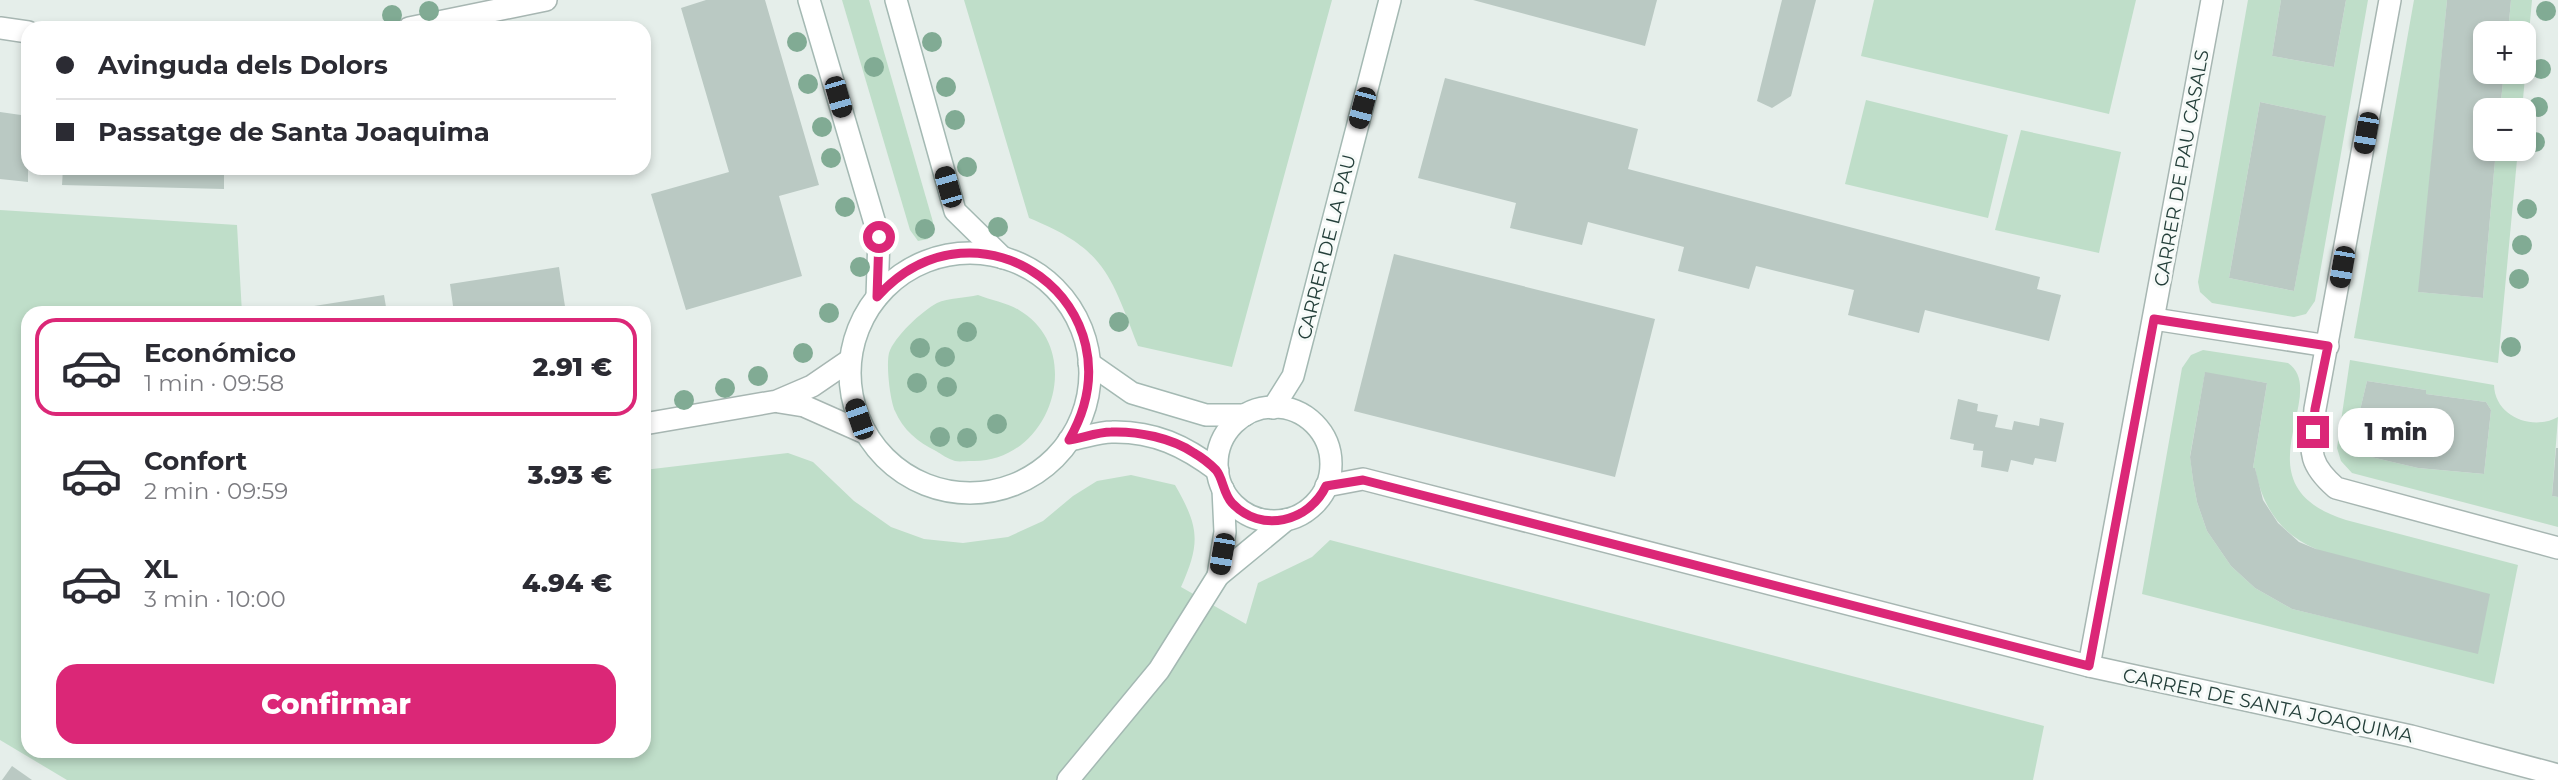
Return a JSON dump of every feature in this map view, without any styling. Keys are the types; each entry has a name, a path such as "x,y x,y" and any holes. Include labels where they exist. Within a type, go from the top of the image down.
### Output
{"street":[{"path":"443,21 546,0"},
{"path":"809,0 879,237 877,297"},
{"path":"896,0 955,211 1003,258"},
{"name":"CARRER DE LA PAU","path":"1273,408 1293,376 1390,0"},
{"name":"CARRER DE PAU CASALS","path":"2089,666 2212,0"},
{"path":"2390,0 2315,409 2311,455 2319,473 2336,488 2558,548"},
{"path":"0,28 21,31"},
{"path":"972,253 1003,258 1042,277 1063,297 1071,309 1083,335 1089,363 1086,403 1069,440 1051,461 1030,477 991,491 938,489 913,479 881,454 865,433 854,405 849,375 850,360 862,320 877,297 913,268 942,256 972,253"},
{"path":"2154,319 2328,346"},
{"path":"651,423 777,401 812,386 850,360"},
{"path":"1089,363 1132,393 1206,415 1245,415"},
{"path":"777,401 804,405 865,433"},
{"path":"1068,780 1159,670 1218,576 1286,520 1317,502 1326,486 1331,461 1327,444 1319,429 1298,413 1273,408 1259,409 1245,415 1225,435 1219,452 1225,532 1218,576"},
{"path":"1069,440 1110,432 1150,435 1192,452 1220,480 1232,503 1245,514 1269,521 1286,520"},
{"name":"CARRER DE SANTA JOAQUIMA","path":"1326,486 1363,480 2089,666 2411,736 2558,775"}],"green space":[{"path":"842,0 869,0 933,222 928,239 918,241 910,230"},
{"path":"964,0 1332,0 1232,367 1138,346 1120,300 1102,267 1074,241 1029,218"},
{"path":"1874,0 2136,0 2109,114 1861,56"},
{"path":"2248,0 2281,0 2272,56 2334,67 2346,0 2368,0 2315,301 2306,314 2294,317 2212,303 2200,292 2198,282","holes":["2260,102 2325,116 2294,291 2229,278"]},
{"path":"2414,0 2447,0 2419,292 2483,298 2495,161 2517,161 2498,363 2354,338"},
{"path":"2511,0 2532,0 2530,21 2509,21"},
{"path":"2503,84 2524,84 2523,98 2501,98"},
{"path":"1866,100 2008,135 1988,218 1845,184"},
{"path":"2021,130 2121,152 2099,253 1995,230"},
{"path":"0,210 237,225 242,306 21,306 21,753 0,740"},
{"path":"978,295 1019,310 1040,328 1052,351 1055,377 1050,402 1039,425 1022,444 999,457 957,461 923,444 902,424 892,399 888,358 902,332 931,307 946,300"},
{"path":"2203,350 2288,363 2299,377 2300,396 2290,463 2296,485 2313,504 2346,520 2518,565 2494,684 2142,594 2182,368 2191,355","holes":["2205,373 2267,383 2253,468 2262,495 2275,517 2303,543 2478,653 2292,609 2255,588 2231,566 2207,531 2193,480 2190,456"]},
{"path":"2350,360 2494,385 2501,405 2517,418 2538,422 2558,417 2552,496 2558,497 2558,527 2352,473 2341,461 2337,448","holes":["2367,381 2426,390 2426,394 2486,402 2491,410 2484,474 2418,468 2350,452"]},
{"path":"788,453 813,462 854,501 891,527 924,539 963,543 1008,537 1043,521 1073,496 1097,481 1131,475 1175,485 1189,512 1195,535 1192,558 1181,587 1246,624 1258,583 1312,557 1330,540 2044,726 2033,780 67,780 30,758 651,758 651,469"}],"building":[{"path":"706,0 765,0 819,185 779,196 802,276 686,310 651,194 729,172 681,8"},
{"path":"1473,0 1657,0 1645,46"},
{"path":"1782,0 1816,0 1791,96 1772,108 1757,101"},
{"path":"2281,0 2346,0 2334,67 2272,56"},
{"path":"2447,0 2511,0 2509,21 2473,21 2473,84 2503,84 2501,98 2473,98 2473,161 2495,161 2483,298 2418,292"},
{"path":"1445,78 1638,129 1628,169 2040,277 2037,289 2061,295 2049,341 1925,310 1919,333 1848,315 1854,290 1756,266 1749,289 1678,271 1684,247 1588,222 1582,245 1510,228 1516,203 1418,178"},
{"path":"2260,102 2326,116 2294,291 2229,278"},
{"path":"0,112 21,115 21,175 28,175 28,182 0,179"},
{"path":"63,175 224,175 224,189 62,185"},
{"path":"1394,254 1655,319 1615,477 1354,411"},
{"path":"559,267 565,306 453,306 450,284"},
{"path":"384,295 386,306 314,306"},
{"path":"2205,372 2267,383 2253,468 2263,500 2278,523 2299,542 2316,549 2490,594 2478,654 2292,609 2255,588 2231,566 2207,531 2193,480 2190,457"},
{"path":"2367,381 2426,390 2426,394 2486,402 2491,410 2484,474 2418,468 2350,452"},
{"path":"1958,399 1978,404 1977,411 1998,415 1995,427 2012,430 2014,421 2039,426 2040,418 2064,423 2056,462 2035,458 2033,465 2011,460 2008,472 1981,467 1983,451 1973,450 1974,444 1950,439"},
{"path":"2558,448 2558,497 2552,496"},
{"path":"12,766 32,780 2,780"}],"route":[{"path":"879,237 877,297 913,268 942,256 957,254 988,254 1003,258 1042,277 1063,297 1071,309 1087,349 1089,377 1086,403 1069,440 1110,432 1150,435 1192,452 1218,471 1219,480 1232,503 1253,517 1269,521 1295,517 1317,502 1326,486 1363,480 2089,666 2154,319 2328,346 2313,432"}]}
